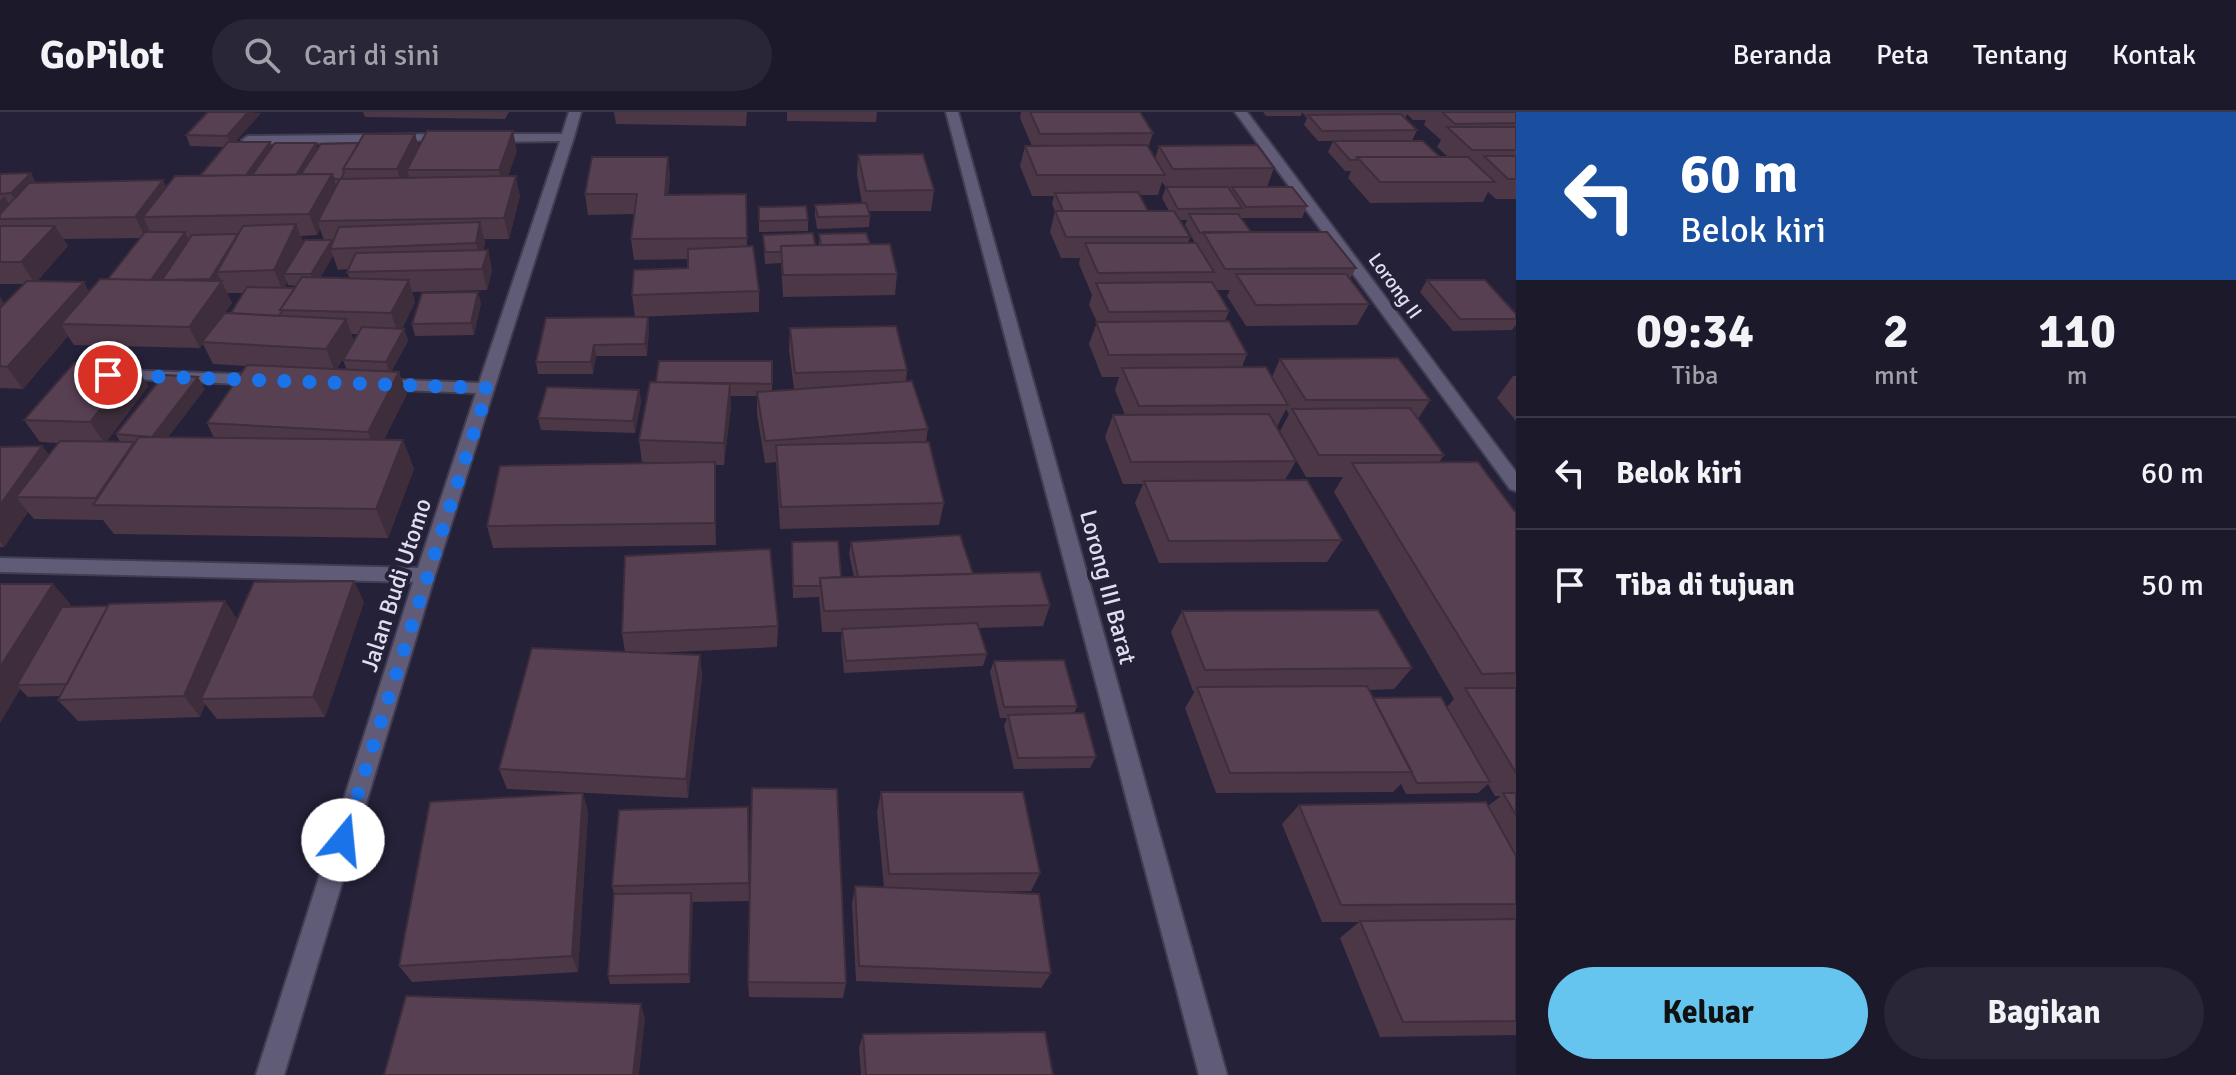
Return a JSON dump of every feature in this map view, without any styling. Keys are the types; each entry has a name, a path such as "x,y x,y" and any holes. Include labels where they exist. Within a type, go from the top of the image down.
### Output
{"street":[{"name":"Jalan Budi Utomo","path":"270,1075 425,575 575,112"},
{"name":"Lorong III Barat","path":"952,112 1213,1075"},
{"name":"Lorong II","path":"1241,112 1516,485"},
{"path":"472,138 568,137"},
{"path":"248,140 456,138"},
{"path":"92,374 282,381"},
{"path":"361,384 488,388"},
{"path":"0,565 425,575"}],"building":[{"path":"208,112 248,112 227,136 186,135"},
{"path":"1030,112 1140,112 1153,133 1040,134"},
{"path":"1442,112 1516,112 1516,123 1455,124"},
{"path":"1401,114 1417,130 1322,131 1308,115"},
{"path":"1447,127 1516,127 1516,150 1472,150"},
{"path":"427,131 513,131 499,170 407,170"},
{"path":"364,134 415,134 397,169 343,169"},
{"path":"1333,141 1423,141 1440,157 1357,157 1350,160"},
{"path":"228,142 270,142 246,175 200,176"},
{"path":"275,143 316,143 296,175 252,175"},
{"path":"359,143 343,169 341,179 334,179 332,174 301,174 321,144"},
{"path":"1147,145 1165,175 1037,175 1025,146"},
{"path":"1257,145 1274,168 1173,169 1159,146"},
{"path":"923,154 934,190 866,191 858,155"},
{"path":"1484,156 1516,156 1516,179 1508,179"},
{"path":"592,157 668,157 665,195 746,194 747,238 631,239 637,194 585,194"},
{"path":"1357,157 1468,157 1495,182 1380,182"},
{"path":"31,173 11,193 0,194 0,174"},
{"path":"332,174 309,214 143,217 175,176"},
{"path":"516,176 504,218 318,221 340,179"},
{"path":"163,180 135,217 0,219 0,214 29,183"},
{"path":"1166,187 1228,187 1242,208 1178,209"},
{"path":"1232,187 1292,187 1307,206 1246,207"},
{"path":"1138,192 1148,211 1063,211 1055,193"},
{"path":"866,203 870,216 818,217 815,205"},
{"path":"806,206 808,220 759,221 759,207"},
{"path":"1055,211 1174,211 1190,237 1066,237"},
{"path":"1189,214 1238,214 1251,232 1200,233"},
{"path":"480,222 476,243 330,249 339,227"},
{"path":"296,224 274,270 217,272 243,226"},
{"path":"0,226 55,226 21,262 0,262"},
{"path":"145,232 185,232 151,280 108,279"},
{"path":"1203,232 1327,232 1356,268 1225,269"},
{"path":"813,233 815,245 781,246 781,252 765,252 763,235"},
{"path":"866,233 870,244 821,245 819,234"},
{"path":"238,234 210,279 162,280 192,235"},
{"path":"305,240 332,240 311,274 284,274"},
{"path":"1085,243 1196,243 1214,272 1098,273"},
{"path":"890,244 897,274 783,275 781,246"},
{"path":"753,246 759,291 632,295 634,270 688,268 688,249"},
{"path":"488,250 482,269 347,272 356,253"},
{"path":"1236,274 1346,274 1369,304 1256,305"},
{"path":"302,277 409,280 391,313 280,310"},
{"path":"100,279 222,281 189,327 61,324"},
{"path":"1427,280 1485,280 1516,314 1516,319 1460,319"},
{"path":"27,281 84,282 7,367 0,366 0,308"},
{"path":"1212,282 1229,311 1109,312 1096,283"},
{"path":"247,287 295,288 279,316 231,313"},
{"path":"478,292 471,323 412,324 422,293"},
{"path":"225,313 346,319 326,349 202,342"},
{"path":"648,317 645,344 594,345 591,362 536,362 546,318"},
{"path":"1229,321 1247,354 1109,355 1096,322"},
{"path":"896,326 907,370 795,373 790,328"},
{"path":"362,327 404,329 386,362 343,360"},
{"path":"1398,358 1430,400 1306,400 1280,359"},
{"path":"659,361 772,361 772,384 656,382"},
{"path":"74,363 135,365 90,422 24,420"},
{"path":"247,365 399,372 368,432 207,423"},
{"path":"1266,367 1288,405 1139,406 1122,368"},
{"path":"164,375 198,377 152,437 116,434"},
{"path":"912,381 928,429 765,441 757,392"},
{"path":"650,382 730,384 724,443 639,440"},
{"path":"547,387 639,390 633,421 538,418"},
{"path":"1410,408 1444,455 1319,455 1292,409"},
{"path":"1269,414 1296,461 1131,462 1113,415"},
{"path":"139,437 403,440 376,509 93,505"},
{"path":"60,441 134,442 96,498 16,497"},
{"path":"929,442 944,503 781,507 776,445"},
{"path":"42,446 0,505 0,447"},
{"path":"715,462 715,523 487,526 500,466"},
{"path":"1478,462 1516,513 1516,673 1482,674 1352,463"},
{"path":"1307,480 1342,540 1169,541 1144,481"},
{"path":"960,535 973,574 858,577 851,542"},
{"path":"838,541 841,577 820,578 820,586 793,586 792,542"},
{"path":"770,549 778,626 622,633 625,556"},
{"path":"1040,572 1050,605 824,611 820,578"},
{"path":"354,581 313,697 201,699 254,582"},
{"path":"0,584 53,584 0,667"},
{"path":"225,601 184,696 58,700 109,604"},
{"path":"108,606 67,684 17,685 62,607"},
{"path":"1378,610 1412,668 1205,670 1182,611"},
{"path":"977,623 987,654 846,661 842,629"},
{"path":"532,648 700,655 686,779 499,769"},
{"path":"1064,660 1077,706 1004,707 994,661"},
{"path":"1367,686 1412,772 1230,773 1197,687"},
{"path":"1465,688 1516,688 1516,773"},
{"path":"1441,697 1490,782 1417,783 1373,698"},
{"path":"1084,713 1096,757 1018,758 1008,715"},
{"path":"752,788 837,789 846,983 748,982"},
{"path":"881,792 1023,792 1040,873 889,874"},
{"path":"583,793 572,956 399,966 430,802"},
{"path":"1503,793 1516,793 1516,815"},
{"path":"1486,802 1516,856 1516,904 1341,905 1299,805"},
{"path":"748,807 749,883 612,886 619,810"},
{"path":"855,886 1039,894 1051,973 859,966"},
{"path":"691,893 689,974 608,976 614,894"},
{"path":"1516,919 1516,1021 1403,1022 1360,921"},
{"path":"406,996 641,1004 633,1075 384,1075"},
{"path":"1045,1032 1053,1075 866,1075 863,1034"}],"route":[{"path":"108,375 488,388 425,575 343,840"}]}
